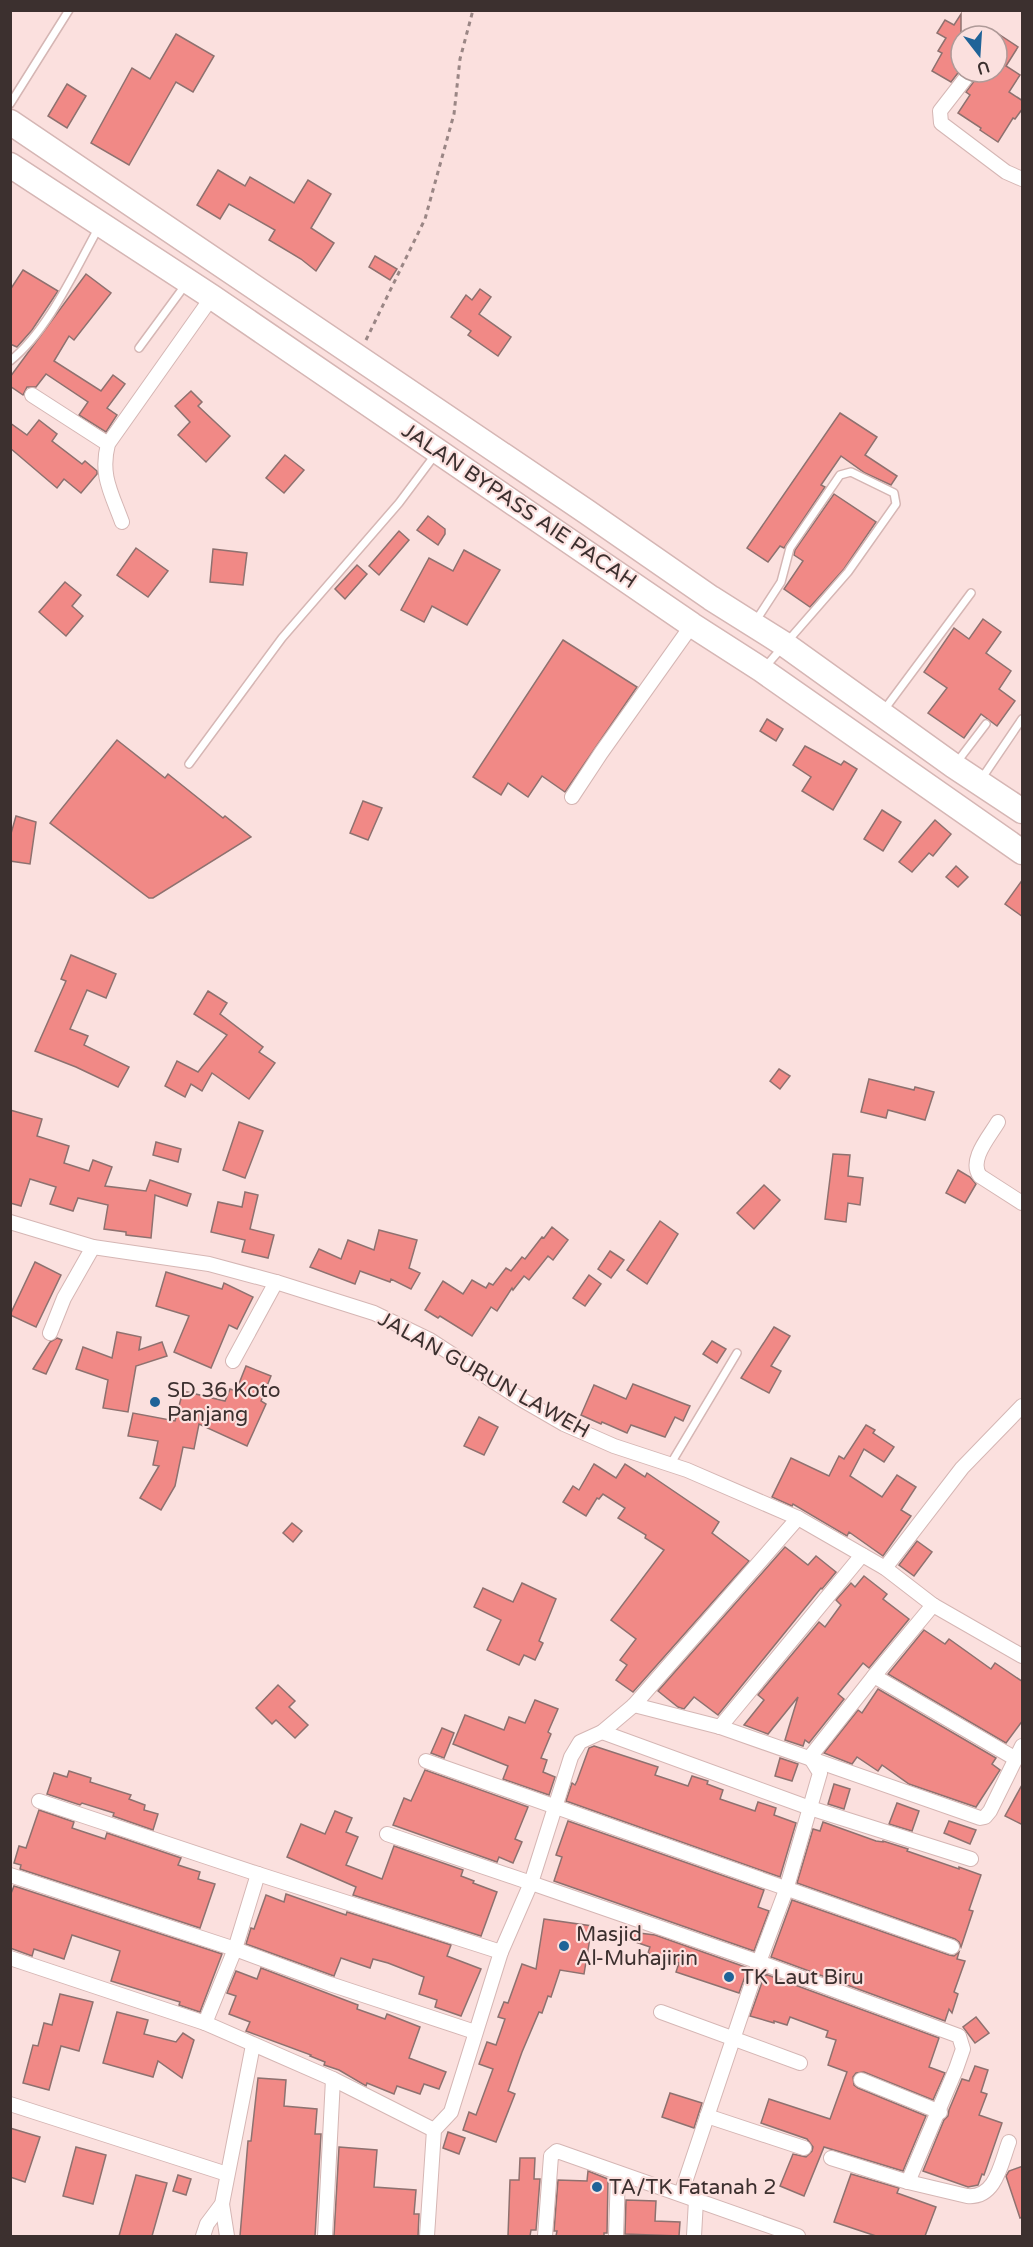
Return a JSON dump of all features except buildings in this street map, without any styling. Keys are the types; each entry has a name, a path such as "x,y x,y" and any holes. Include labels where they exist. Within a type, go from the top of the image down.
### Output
{"highway":[{"path":"10,122 588,512 711,598 754,624 954,766 1023,811"},
{"name":"JALAN BYPASS AIE PACAH","path":"10,165 212,297 438,450 692,625 762,670 1023,852"}],"street":[{"path":"961,84 940,111 941,123 1006,172 1023,180"},
{"path":"122,522 105,474 108,444 212,297"},
{"path":"32,395 108,444"},
{"path":"572,797 692,625"},
{"path":"998,1122 977,1159 976,1171 980,1176 1023,1203"},
{"name":"JALAN GURUN LAWEH","path":"10,1222 93,1247 209,1264 276,1282 374,1313 430,1340 519,1398 564,1424 614,1446 766,1502 798,1518 885,1568 933,1605 1023,1656"},
{"path":"50,1333 64,1298 93,1247"},
{"path":"233,1360 276,1282"},
{"path":"885,1568 962,1468 1023,1406"},
{"path":"427,2236 434,2130 451,2112 501,1952 531,1883 572,1757 580,1742 602,1732 634,1705 798,1518"},
{"path":"720,1727 862,1556"},
{"path":"810,1757 933,1605"},
{"path":"634,1705 720,1727 980,1818 985,1817 1019,1753 874,1676"},
{"path":"602,1732 810,1808 971,1859"},
{"path":"681,2194 759,1962 786,1890 820,1773 810,1757"},
{"path":"426,1761 952,1947"},
{"path":"39,1801 501,1952"},
{"path":"387,1833 759,1962 959,2036 963,2049 940,2112 908,2182"},
{"path":"205,2024 235,1949 258,1874"},
{"path":"10,1875 235,1949 330,1984 475,2032"},
{"path":"10,1958 205,2024 333,2079 434,2130"},
{"path":"661,2012 800,2063"},
{"path":"227,2236 222,2204 253,2045"},
{"path":"325,2236 333,2079"},
{"path":"861,2080 940,2112"},
{"path":"10,2104 228,2174"},
{"path":"707,2116 804,2148"},
{"path":"831,2158 908,2182 967,2196 976,2196 983,2194 993,2184 1009,2142"},
{"path":"545,2236 551,2156 557,2151 681,2194 772,2232 798,2236"},
{"path":"616,2236 618,2173"},
{"path":"694,2236 696,2200"},
{"path":"202,2236 207,2224 222,2204"}],"lane":[{"path":"10,104 69,10"},
{"path":"10,361 31,341 46,321 100,225"},
{"path":"139,348 188,282"},
{"path":"189,765 282,638 399,503 438,450"},
{"path":"754,624 781,582 790,548 840,475 851,472 894,494 896,504 848,572 762,670"},
{"path":"880,714 971,593"},
{"path":"979,783 1023,719"},
{"path":"954,766 986,724"},
{"path":"670,1465 737,1353"}],"path":[{"path":"357,358 425,219 454,114 460,58 473,10"}],"place":[{"name":"SD 36 Koto Panjang","path":"155,1402"},
{"name":"Masjid Al-Muhajirin","path":"564,1946"},
{"name":"TK Laut Biru","path":"729,1977"},
{"name":"TA/TK Fatanah 2","path":"597,2187"}]}
